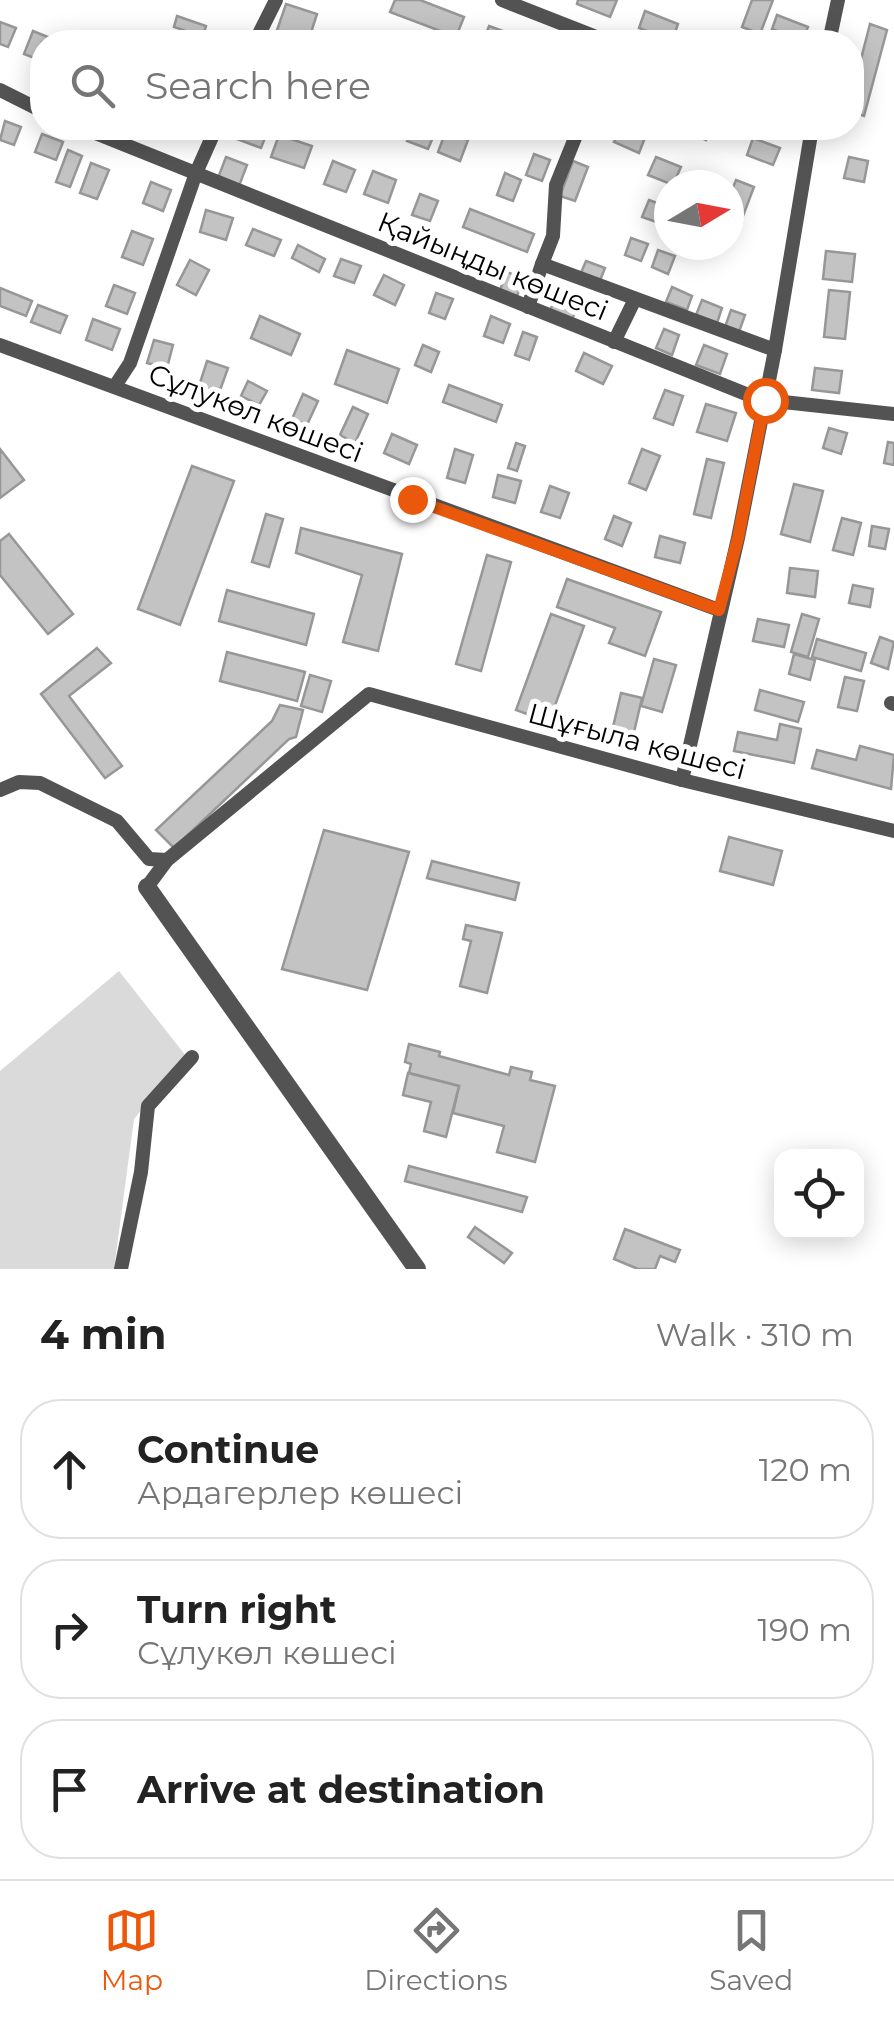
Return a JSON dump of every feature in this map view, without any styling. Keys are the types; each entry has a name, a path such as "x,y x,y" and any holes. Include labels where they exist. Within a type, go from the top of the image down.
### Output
{"street":[{"path":"261,30 276,0"},
{"path":"502,0 578,30"},
{"path":"832,30 838,0"},
{"path":"0,90 30,105"},
{"name":"Қайыңды көшесі","path":"113,140 765,400 894,414"},
{"path":"115,386 130,363 211,140"},
{"path":"528,307 553,236 556,186 573,140"},
{"path":"682,780 738,538 810,140"},
{"path":"542,264 775,350"},
{"path":"614,342 635,299"},
{"name":"Сұлукөл көшесі","path":"0,345 719,610"},
{"name":"Шұғыла көшесі","path":"167,860 369,694 682,780 894,831"},
{"path":"0,790 40,783 117,821 148,859 167,860"},
{"path":"167,860 147,887 416,1269"},
{"path":"121,1269 141,1172 148,1106 192,1057"}],"shaded area":[{"path":"119,971 186,1056 134,1119 114,1269 0,1269 0,1071"}],"building":[{"path":"395,0 420,0 464,17 459,30 438,30 390,12"},
{"path":"578,0 617,0 610,17 577,4"},
{"path":"752,0 773,0 762,30 742,27"},
{"path":"286,4 317,14 312,30 277,30"},
{"path":"645,11 678,24 676,30 639,28"},
{"path":"777,15 808,27 807,30 772,29"},
{"path":"177,16 206,26 205,30 174,27"},
{"path":"0,22 16,28 8,47 0,44"},
{"path":"870,24 887,30 864,116 864,47"},
{"path":"5,121 21,127 14,145 0,140"},
{"path":"40,140 63,142 56,160 35,152"},
{"path":"240,140 264,140 261,148"},
{"path":"277,140 312,146 304,168 271,157"},
{"path":"407,140 432,140 428,149"},
{"path":"443,140 468,140 460,161 438,152"},
{"path":"615,140 644,140 639,153"},
{"path":"752,140 780,148 773,165 747,155"},
{"path":"68,150 82,156 70,187 56,182"},
{"path":"534,154 550,160 542,181 526,175"},
{"path":"226,157 247,165 239,186 218,178"},
{"path":"656,157 681,167 654,170 654,177 648,175"},
{"path":"849,157 868,161 864,182 844,178"},
{"path":"333,161 355,170 346,192 324,184"},
{"path":"573,161 588,167 575,201 560,196"},
{"path":"91,163 109,170 97,199 80,193"},
{"path":"373,171 396,180 388,203 364,194"},
{"path":"505,173 521,180 513,201 497,195"},
{"path":"151,182 171,190 163,211 143,203"},
{"path":"744,183 754,187 744,213"},
{"path":"420,194 438,201 430,221 412,215"},
{"path":"649,200 654,202 654,221 642,217"},
{"path":"470,209 534,234 527,252 463,227"},
{"path":"206,210 233,218 226,240 200,232"},
{"path":"253,229 281,240 274,256 246,245"},
{"path":"132,231 153,239 143,265 122,257"},
{"path":"631,238 648,244 641,261 625,255"},
{"path":"298,245 325,259 319,272 292,258"},
{"path":"826,251 855,254 852,282 823,279"},
{"path":"341,259 361,266 354,283 334,276"},
{"path":"190,260 209,270 196,295 177,285"},
{"path":"654,260 673,260 668,274 652,267"},
{"path":"586,261 605,268 599,283 580,275"},
{"path":"507,272 524,279 515,301 498,295"},
{"path":"384,275 404,285 395,305 374,295"},
{"path":"114,285 135,293 127,314 106,306"},
{"path":"672,287 692,296 687,310 666,302"},
{"path":"0,288 32,301 26,316 0,306"},
{"path":"558,290 580,298 572,320 550,311"},
{"path":"829,290 850,292 845,339 824,337"},
{"path":"436,293 453,299 445,319 429,313"},
{"path":"702,300 722,308 717,323 696,315"},
{"path":"38,305 67,316 60,333 31,322"},
{"path":"731,310 745,315 739,332 725,327"},
{"path":"260,316 300,334 291,355 251,338"},
{"path":"491,316 510,324 503,343 484,336"},
{"path":"93,319 120,329 112,350 86,340"},
{"path":"664,329 679,335 672,355 656,348"},
{"path":"523,332 537,337 529,360 515,355"},
{"path":"154,340 173,345 167,368 147,363"},
{"path":"423,345 439,352 431,372 415,365"},
{"path":"704,345 727,354 720,374 696,365"},
{"path":"347,350 399,369 387,403 335,384"},
{"path":"584,353 612,366 603,384 576,371"},
{"path":"207,361 228,368 218,396 198,389"},
{"path":"815,368 842,371 839,393 812,390"},
{"path":"248,381 267,391 259,405 241,396"},
{"path":"449,385 502,405 496,422 443,402"},
{"path":"665,390 683,396 673,425 654,418"},
{"path":"303,394 318,401 307,425 292,419"},
{"path":"706,404 736,413 727,441 697,432"},
{"path":"353,407 368,414 355,443 340,435"},
{"path":"829,428 847,433 841,454 823,448"},
{"path":"392,434 417,445 409,464 384,453"},
{"path":"888,442 894,443 894,465 884,463"},
{"path":"516,443 525,446 517,471 508,468"},
{"path":"0,449 24,480 0,498"},
{"path":"455,449 473,455 465,483 447,478"},
{"path":"642,449 660,456 646,490 629,483"},
{"path":"707,459 724,463 711,518 694,514"},
{"path":"192,466 234,481 180,625 138,609"},
{"path":"498,475 521,481 515,503 493,497"},
{"path":"794,484 823,491 810,542 781,534"},
{"path":"550,486 569,493 560,518 541,512"},
{"path":"266,514 283,519 269,567 252,562"},
{"path":"614,516 631,523 622,546 605,539"},
{"path":"842,518 861,523 853,555 833,550"},
{"path":"872,526 889,529 885,549 869,546"},
{"path":"301,528 402,554 378,651 343,642 362,575 296,553"},
{"path":"9,534 73,614 48,634 0,575 0,541"},
{"path":"660,536 685,543 680,563 655,557"},
{"path":"487,555 511,562 481,671 456,664"},
{"path":"790,568 818,571 815,597 787,593"},
{"path":"567,579 661,612 645,656 609,643 615,628 557,607"},
{"path":"853,585 873,589 870,607 849,603"},
{"path":"227,590 314,614 306,645 219,621"},
{"path":"551,614 584,626 549,722 516,710"},
{"path":"802,614 819,619 808,657 791,652"},
{"path":"758,619 789,625 784,647 753,641"},
{"path":"880,637 894,642 888,669 871,663"},
{"path":"817,639 866,653 861,671 812,657"},
{"path":"97,648 111,663 69,696 122,766 105,778 41,694"},
{"path":"227,652 305,672 297,701 220,681"},
{"path":"794,654 815,660 810,680 789,674"},
{"path":"654,659 676,665 662,712 641,706"},
{"path":"310,675 331,681 322,712 301,706"},
{"path":"845,677 864,681 857,711 838,707"},
{"path":"760,690 804,702 798,722 755,710"},
{"path":"621,693 642,698 630,749 609,744"},
{"path":"280,705 303,710 296,737 289,739 174,848 156,830 272,721"},
{"path":"780,724 801,729 794,763 734,751 738,732 777,740"},
{"path":"860,746 894,755 891,789 812,768 817,750 856,760"},
{"path":"324,830 409,852 367,990 282,969"},
{"path":"729,837 782,851 773,885 720,871"},
{"path":"432,861 519,883 515,900 427,878"},
{"path":"466,925 502,933 487,993 460,986 471,941 463,939"},
{"path":"409,1044 509,1075 511,1067 532,1072 530,1080 555,1086 535,1162 497,1152 504,1126 453,1113 459,1086 409,1073 411,1064 405,1062"},
{"path":"408,1073 459,1086 446,1137 424,1131 431,1102 403,1095"},
{"path":"409,1166 527,1197 522,1212 405,1181"},
{"path":"475,1227 512,1253 504,1263 468,1237"},
{"path":"625,1229 680,1250 675,1262 660,1256 655,1269 638,1269 614,1259"}],"route":[{"path":"412,499 719,610 738,538 765,400"}]}
